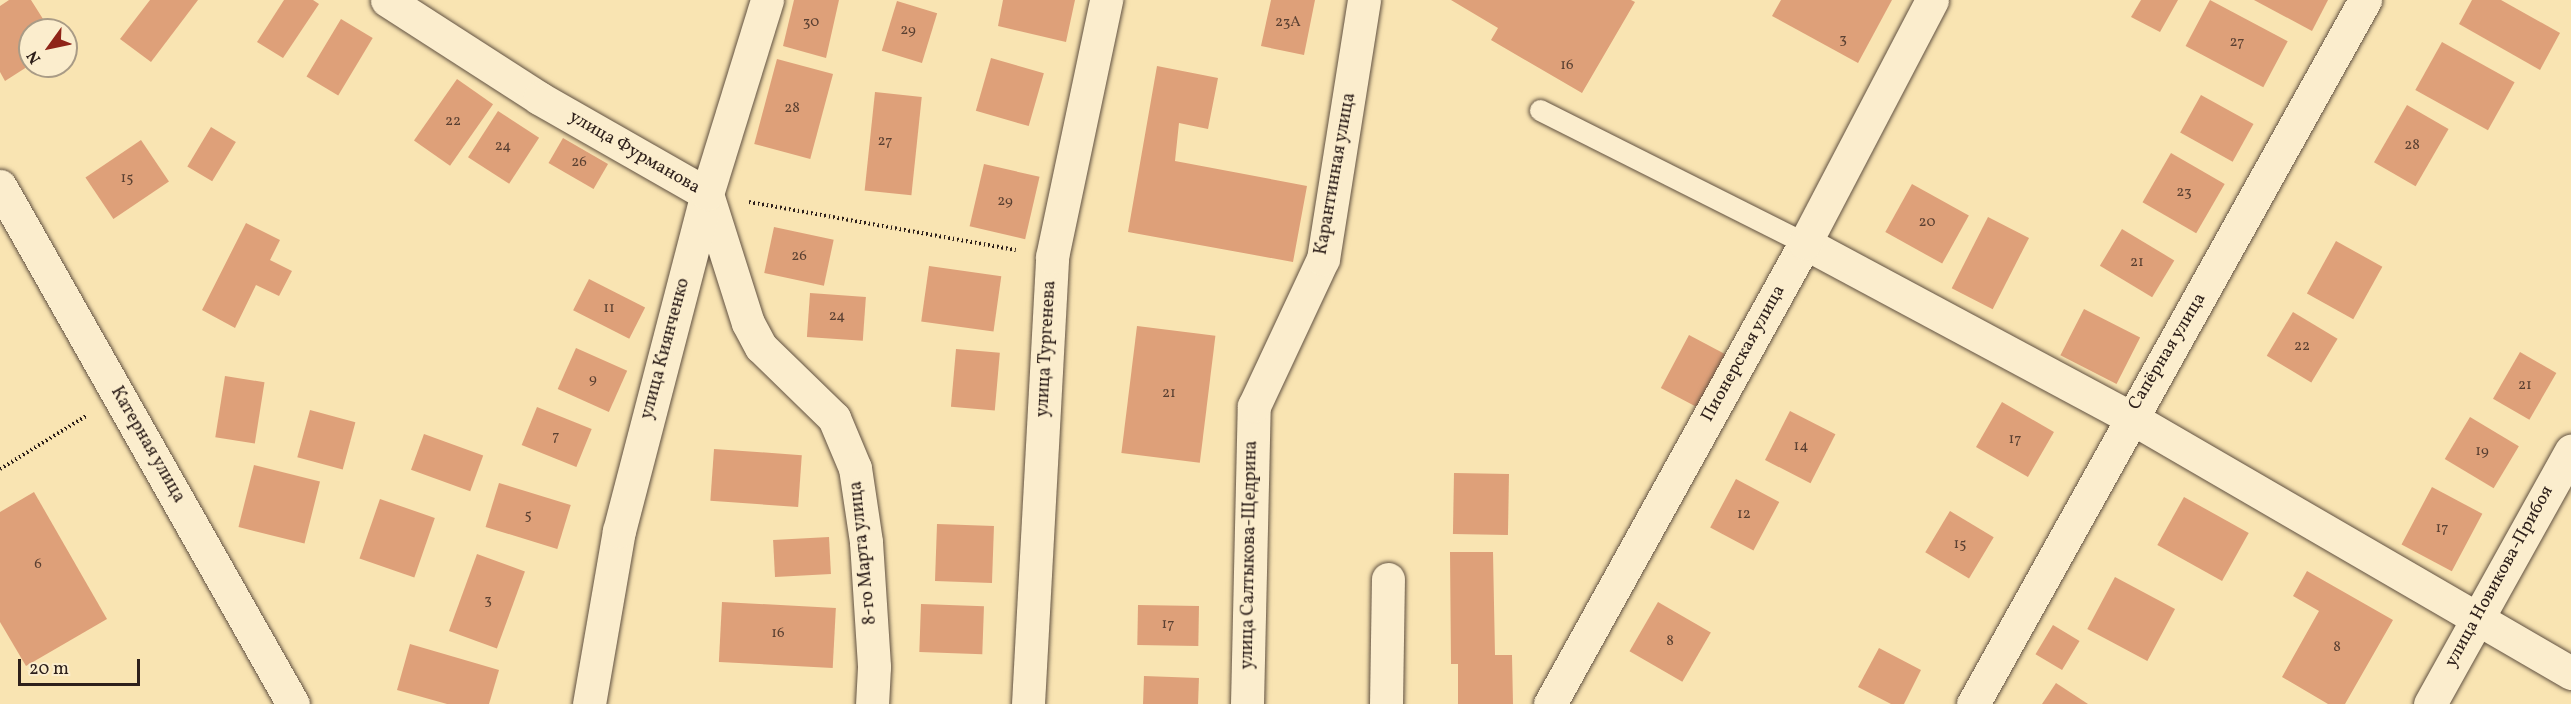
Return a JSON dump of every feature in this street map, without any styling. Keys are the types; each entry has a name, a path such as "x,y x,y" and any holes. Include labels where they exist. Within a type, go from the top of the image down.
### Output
{"street":[{"name":"улица Фурманова","path":"387,0 539,98 706,194"},
{"name":"улица Киянченко","path":"589,704 619,531 706,194 767,0"},
{"name":"улица Тургенева","path":"1028,704 1052,256 1106,0"},
{"name":"Карантинная улица","path":"1254,406 1323,259 1364,0"},
{"name":"Пионерская улица","path":"1550,704 1805,243 1932,0"},
{"name":"Сапёрная улица","path":"1973,704 2130,417 2177,340 2365,0"},
{"name":"Катерная улица","path":"0,186 294,704"},
{"name":"8-го Марта улица","path":"706,194 752,331 761,347 834,418 855,468 866,542 874,668 872,704"},
{"path":"1805,243 2130,417 2571,673"},
{"name":"улица Салтыкова-Щедрина","path":"1247,704 1254,406"},
{"name":"улица Новикова-Прибоя","path":"2430,704 2571,451"},
{"path":"1386,704 1388,579"}],"lane":[{"path":"1540,110 1805,243"}],"path":[{"name":"улица Фурманова","path":"706,194 1052,256"},
{"path":"0,469 119,396"}],"building":[{"path":"9,0 31,0 42,18 18,18 18,73 5,81 0,72 0,6"},
{"path":"150,0 198,0 151,62 120,39"},
{"path":"284,0 313,0 319,4 283,58 257,42"},
{"path":"794,0 839,0 826,58 783,46"},
{"path":"1003,0 1075,0 1066,42 998,26"},
{"path":"1271,0 1315,0 1304,55 1261,46"},
{"path":"1451,0 1631,0 1635,2 1582,93 1491,40 1498,28"},
{"path":"1781,0 1892,0 1858,63 1772,16"},
{"path":"2141,0 2178,0 2160,32 2131,17"},
{"path":"2210,0 2288,41 2263,87 2186,46"},
{"path":"2254,0 2328,0 2312,31"},
{"path":"2472,0 2501,0 2560,33 2540,70 2459,24"},
{"path":"897,1 937,13 922,63 882,51"},
{"path":"341,19 373,38 338,95 306,76"},
{"path":"2442,42 2515,82 2488,130 2415,90"},
{"path":"991,58 1044,73 1029,126 976,111"},
{"path":"777,59 833,74 810,159 754,144"},
{"path":"1157,66 1218,78 1208,129 1179,123 1175,161 1307,186 1293,262 1128,232"},
{"path":"457,79 493,104 450,166 414,140"},
{"path":"875,92 922,97 911,195 865,190"},
{"path":"2201,95 2253,124 2233,162 2180,133"},
{"path":"2407,105 2449,129 2416,186 2374,162"},
{"path":"498,111 539,138 509,184 468,157"},
{"path":"211,127 236,142 212,181 187,166"},
{"path":"563,138 608,164 594,189 548,163"},
{"path":"141,140 169,181 113,219 85,177"},
{"path":"2171,153 2225,184 2196,233 2142,202"},
{"path":"984,164 1040,177 1025,239 970,226"},
{"path":"1912,184 1969,216 1942,264 1885,232"},
{"path":"1988,217 2029,238 1993,309 1952,288"},
{"path":"246,223 280,240 270,260 292,271 279,296 256,285 235,328 202,310"},
{"path":"774,227 834,240 824,286 764,273"},
{"path":"2122,229 2174,260 2152,297 2100,266"},
{"path":"2336,241 2382,267 2353,319 2307,293"},
{"path":"929,266 1001,276 993,332 921,321"},
{"path":"589,279 645,308 629,339 573,310"},
{"path":"810,293 866,297 863,341 807,337"},
{"path":"2084,309 2140,338 2117,384 2060,355"},
{"path":"2293,312 2338,339 2311,382 2267,356"},
{"path":"1137,326 1215,336 1200,463 1121,453"},
{"path":"1689,335 1730,357 1702,410 1661,388"},
{"path":"576,348 627,371 609,412 558,389"},
{"path":"956,349 1000,353 995,411 951,407"},
{"path":"2520,352 2556,373 2529,420 2493,399"},
{"path":"225,376 265,382 255,443 215,437"},
{"path":"2002,402 2054,432 2028,477 1976,447"},
{"path":"537,407 592,429 576,467 522,445"},
{"path":"310,410 355,422 343,469 297,457"},
{"path":"1790,411 1835,434 1810,483 1765,460"},
{"path":"2470,417 2519,446 2494,488 2445,459"},
{"path":"424,434 483,456 470,491 411,470"},
{"path":"714,449 802,455 798,507 710,501"},
{"path":"254,465 320,481 304,544 239,527"},
{"path":"1454,473 1509,474 1508,535 1453,534"},
{"path":"1736,479 1779,502 1753,551 1710,528"},
{"path":"499,483 571,505 557,549 486,527"},
{"path":"2432,487 2482,514 2452,571 2401,544"},
{"path":"34,492 107,619 26,666 0,622 0,512"},
{"path":"2184,497 2249,533 2222,581 2157,545"},
{"path":"380,499 435,518 414,577 359,559"},
{"path":"1950,511 1994,537 1969,578 1925,552"},
{"path":"937,524 994,526 992,583 935,581"},
{"path":"829,537 831,574 775,577 773,540"},
{"path":"1450,552 1493,552 1495,655 1512,655 1513,704 1458,704 1458,664 1451,664"},
{"path":"477,554 525,571 497,648 449,631"},
{"path":"2307,571 2393,620 2345,704 2328,704 2282,677 2319,611 2293,596"},
{"path":"2115,577 2175,609 2147,661 2087,629"},
{"path":"722,602 836,608 833,668 719,662"},
{"path":"1658,602 1711,632 1682,682 1630,651"},
{"path":"921,604 984,606 982,654 919,652"},
{"path":"1138,605 1199,606 1198,646 1137,645"},
{"path":"2053,625 2080,641 2062,670 2035,654"},
{"path":"410,644 499,670 489,704 447,704 397,690"},
{"path":"1879,648 1921,670 1904,704 1891,704 1858,687"},
{"path":"1144,676 1199,678 1198,704 1143,704"},
{"path":"2056,683 2088,704 2042,704"}]}
